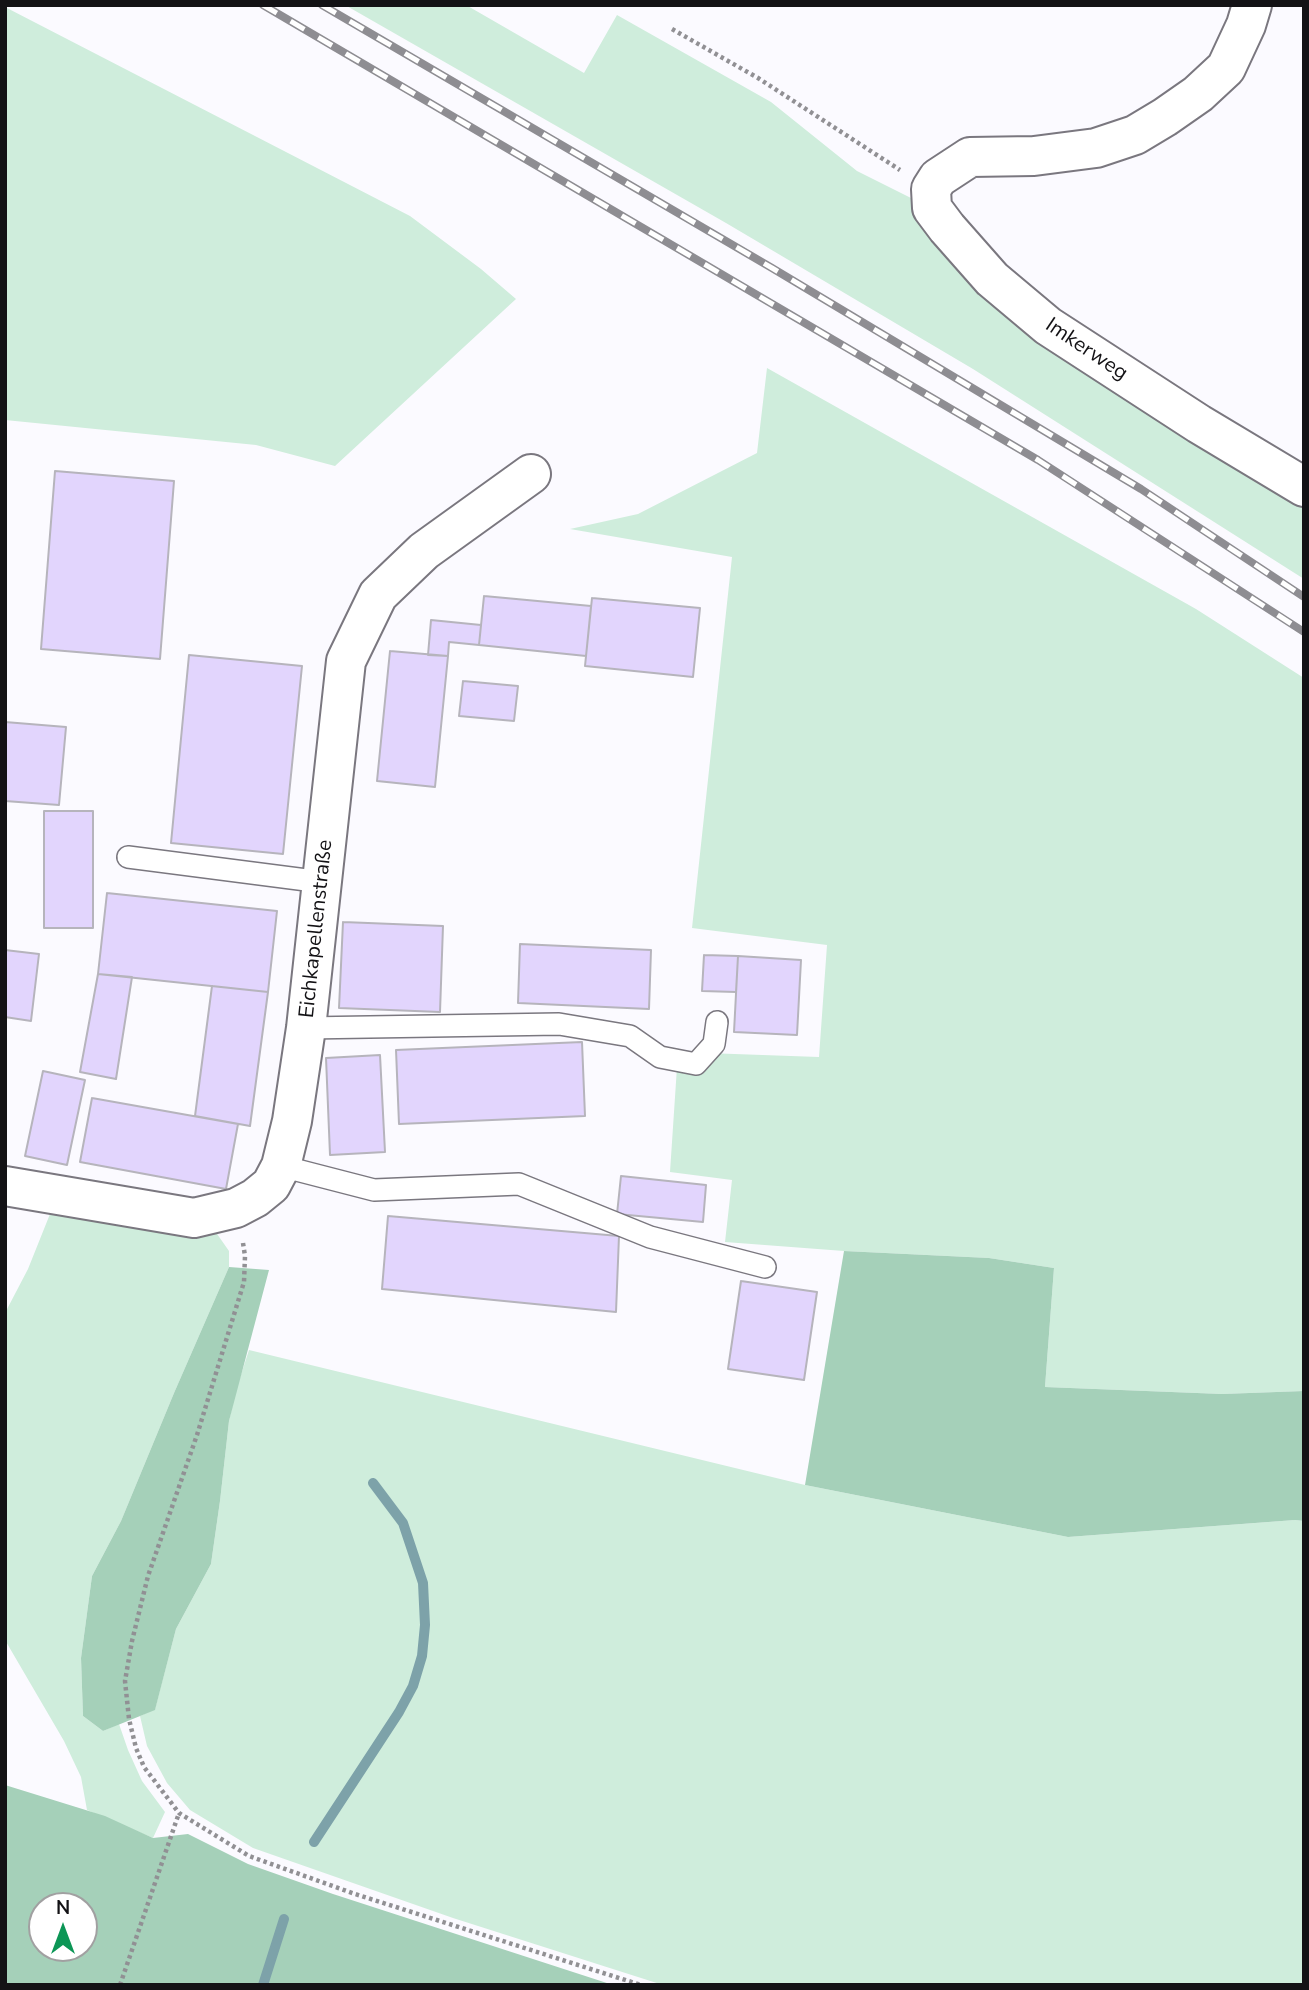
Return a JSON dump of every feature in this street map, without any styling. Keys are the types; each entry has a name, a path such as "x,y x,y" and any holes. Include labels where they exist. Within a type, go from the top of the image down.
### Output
{"street":[{"path":"940,179 970,157 1034,156 1096,148 1135,135 1198,94 1227,68 1252,5"},
{"name":"Imkerweg","path":"940,179 932,208 992,279 1048,326 1199,424 1304,487"},
{"name":"Eichkapellenstraße","path":"5,1186 194,1218 236,1208 271,1185 281,1166 292,1121 306,1028 346,661 378,595 424,551 531,474"}],"lane":[{"path":"128,857 322,882"},
{"path":"306,1028 559,1024 630,1036 660,1057 696,1064 714,1044 717,1022"},
{"path":"281,1166 374,1190 519,1184 650,1237 765,1267"}],"path":[{"path":"672,29 758,78 887,162 940,179"},
{"path":"236,1208 245,1256 244,1282 197,1435 148,1576 125,1682 129,1719 136,1748 151,1777 179,1813 249,1856 355,1894 641,1985"},
{"path":"120,1985 179,1813"}],"green space":[{"path":"345,5 466,5 584,73 617,15 771,102 857,171 915,200 1184,431 1304,506 1304,579 973,369 726,223"},
{"path":"5,7 410,216 516,299 335,466 256,445 5,420"},
{"path":"767,368 1196,609 1304,678 1304,1391 1222,1394 1045,1387 1054,1268 989,1258 725,1242 732,1180 670,1172 678,1052 819,1057 827,945 692,928 732,557 570,529 638,514 757,453"},
{"path":"54,1204 215,1231 229,1251 229,1267 121,1521 92,1576 81,1658 83,1716 103,1731 119,1724 142,1781 165,1812 153,1838 87,1810 81,1777 64,1741 5,1640 5,1313 28,1269"},
{"path":"844,1251 989,1258 1054,1268 1045,1387 1222,1394 1304,1391 1304,1521 1068,1537 805,1485"},
{"path":"229,1267 269,1270 229,1421 211,1564 176,1629 155,1710 103,1731 83,1716 81,1658 92,1576 121,1521"},
{"path":"249,1350 805,1485 1068,1537 1304,1521 1304,1985 663,1985 453,1918 253,1848 190,1810 167,1783 147,1746 140,1716 155,1709 176,1629 211,1564 229,1421"},
{"path":"5,1785 105,1816 153,1838 188,1834 248,1864 613,1985 5,1985"}],"building":[{"path":"55,471 174,481 160,659 41,649"},
{"path":"484,596 591,606 586,656 479,645"},
{"path":"592,598 700,608 693,677 585,666"},
{"path":"431,620 481,625 479,645 449,642 448,656 428,655"},
{"path":"390,651 448,656 435,787 377,781"},
{"path":"189,655 302,666 283,854 171,843"},
{"path":"463,681 518,686 514,721 459,716"},
{"path":"5,722 66,727 59,805 5,801"},
{"path":"44,811 93,811 93,928 44,928"},
{"path":"107,893 277,911 268,992 98,974"},
{"path":"343,922 443,926 440,1012 339,1008"},
{"path":"520,944 651,950 649,1009 518,1003"},
{"path":"5,950 39,954 31,1021 5,1017"},
{"path":"704,955 738,956 736,992 702,991"},
{"path":"738,956 801,960 797,1035 734,1032"},
{"path":"98,974 132,977 116,1079 80,1072"},
{"path":"212,986 268,992 250,1126 195,1116"},
{"path":"582,1042 585,1116 399,1124 396,1050"},
{"path":"380,1055 385,1152 330,1155 326,1058"},
{"path":"43,1071 85,1080 67,1165 25,1156"},
{"path":"92,1098 238,1124 226,1189 80,1162"},
{"path":"621,1176 706,1185 703,1222 617,1214"},
{"path":"388,1216 619,1236 616,1312 382,1289"},
{"path":"741,1281 817,1292 804,1380 728,1369"}],"waterway":[{"path":"314,1842 399,1712 413,1686 422,1656 425,1625 423,1583 403,1523 373,1483"},
{"path":"263,1985 284,1919"}],"railway":[{"path":"263,5 1038,460 1304,632"},
{"path":"322,5 772,268 1141,489 1304,597"}]}
